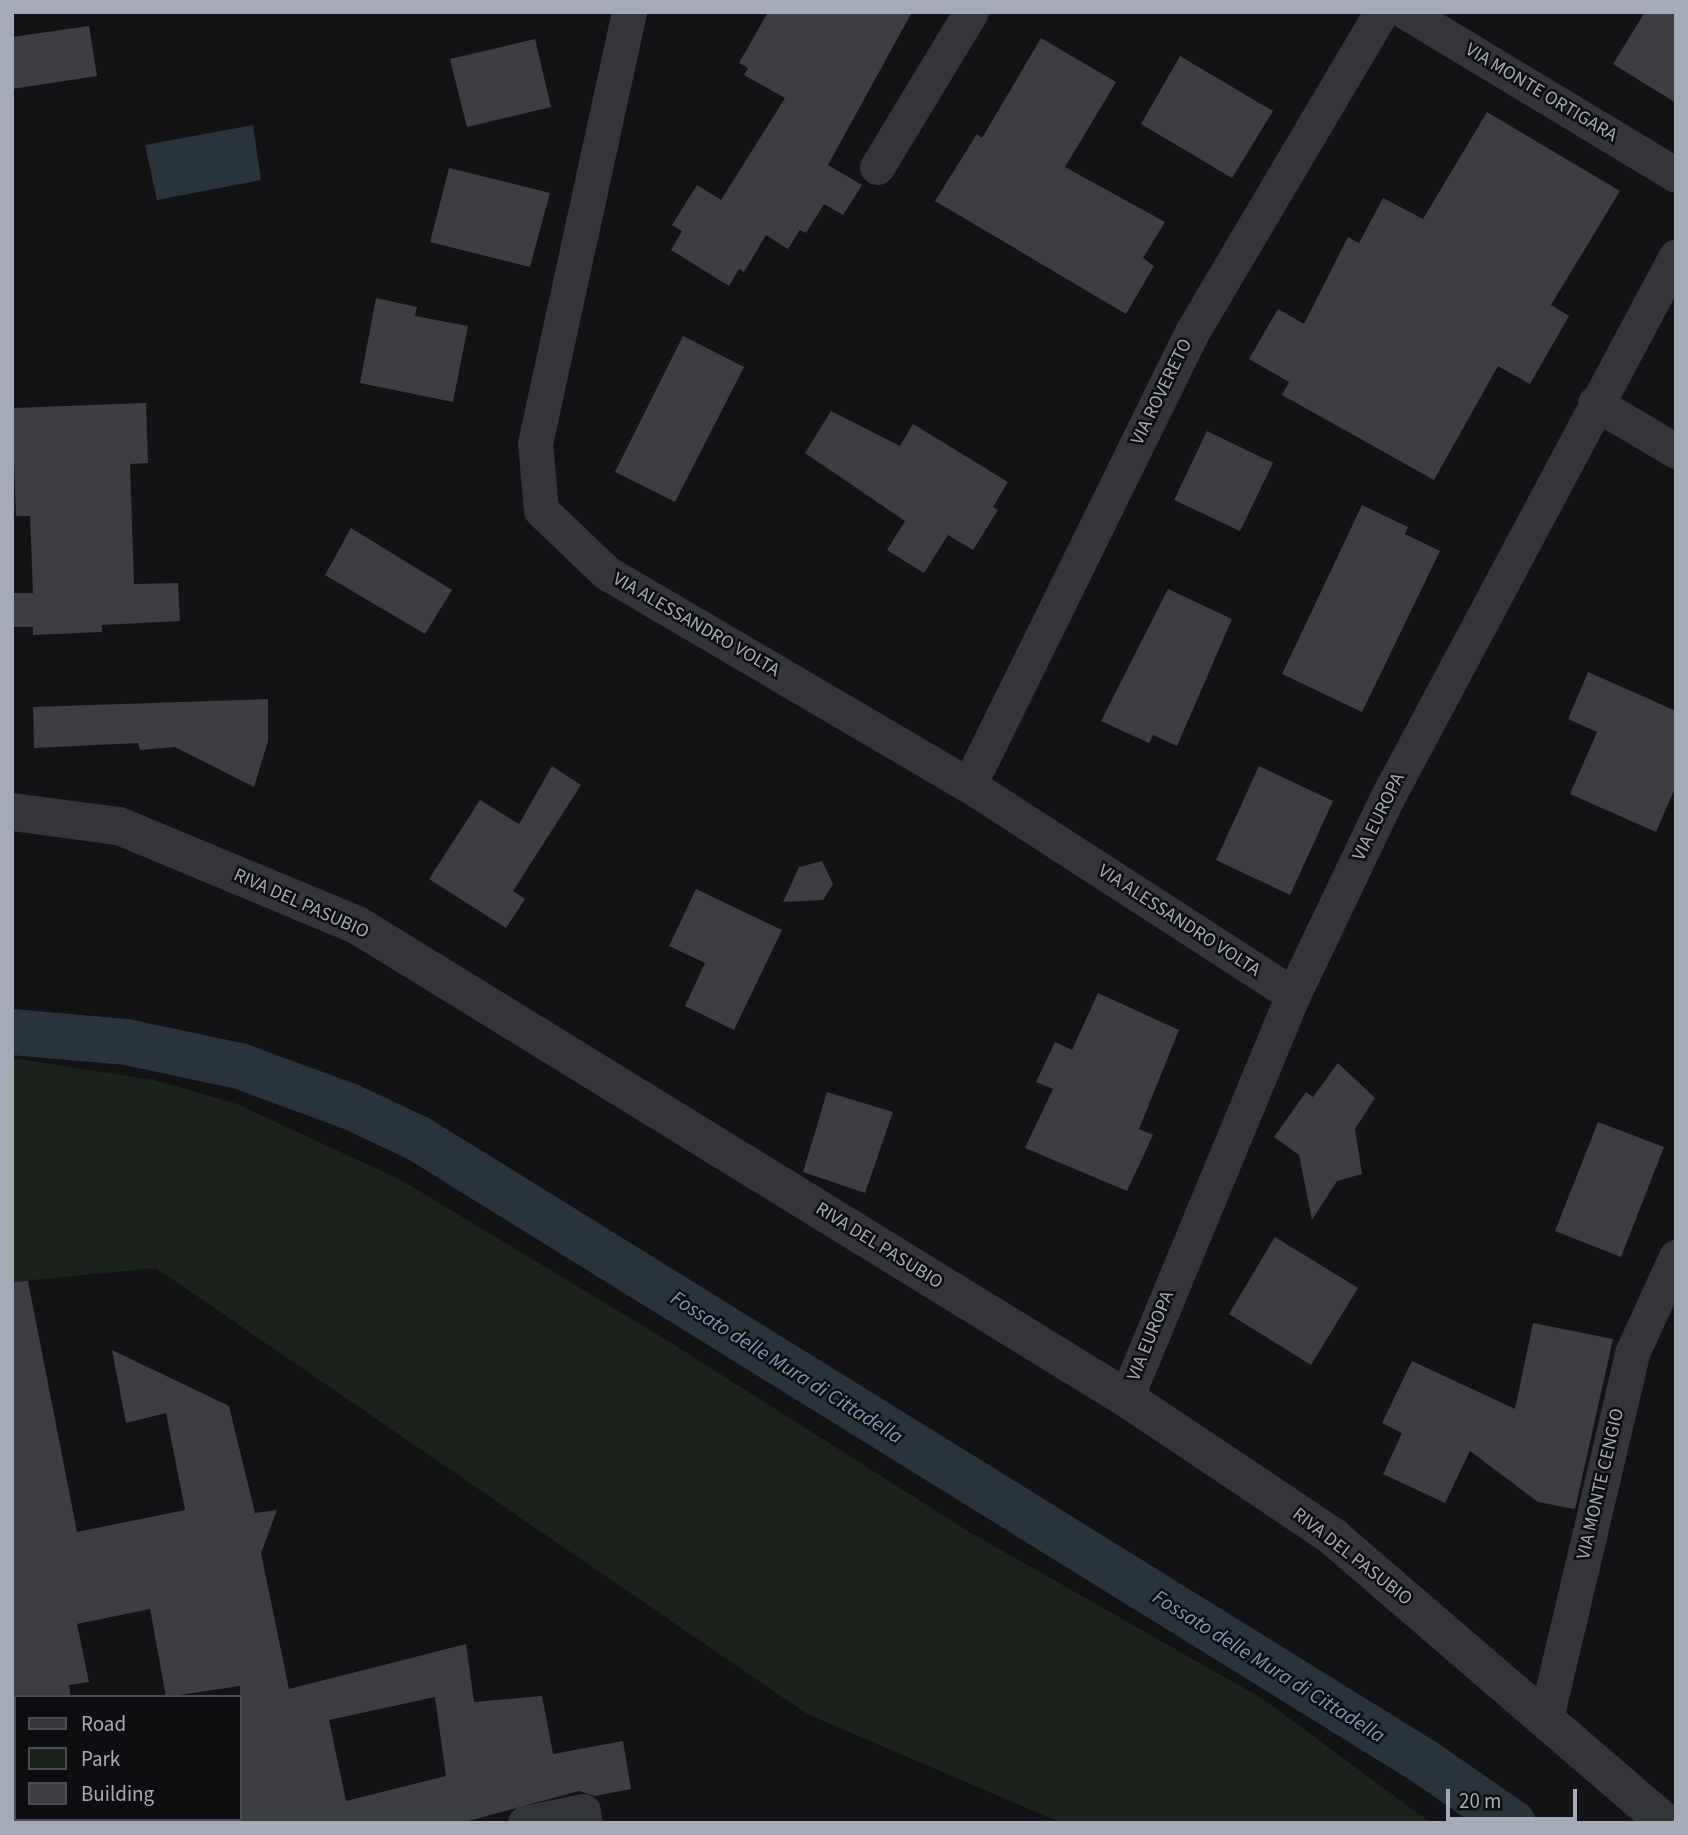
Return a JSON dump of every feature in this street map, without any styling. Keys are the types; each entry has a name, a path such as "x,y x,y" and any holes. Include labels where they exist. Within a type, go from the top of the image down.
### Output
{"street":[{"name":"VIA ALESSANDRO VOLTA","path":"629,12 535,442 541,510 607,573 969,785 1293,995"},
{"path":"877,167 971,12"},
{"name":"VIA ROVERETO","path":"969,785 1192,332 1381,12"},
{"name":"VIA MONTE ORTIGARA","path":"1406,12 1676,175"},
{"name":"VIA EUROPA","path":"1126,1398 1293,995 1387,798 1595,402 1676,257"},
{"path":"1595,402 1676,451"},
{"name":"RIVA DEL PASUBIO","path":"12,812 119,826 357,925 1126,1398 1332,1536 1666,1823"},
{"name":"VIA MONTE CENGIO","path":"1546,1718 1632,1353 1676,1256"},
{"path":"525,1823 583,1811 585,1823"}],"green space":[{"path":"12,1058 154,1080 237,1104 401,1180 668,1341 971,1533 1263,1699 1431,1823 1062,1823 807,1714 156,1268 12,1282"}],"shaded area":[{"path":"253,125 261,180 157,200 145,145"}],"building":[{"path":"768,12 912,12 828,165 862,185 843,215 824,204 806,233 800,230 788,249 766,235 744,272 739,269 729,286 671,250 682,231 672,225 697,185 721,200 785,98 744,75 748,68 739,63"},
{"path":"1645,12 1676,12 1676,103 1613,64"},
{"path":"89,26 97,76 12,89 12,37"},
{"path":"1041,38 1116,82 1065,167 1165,222 1143,258 1154,266 1126,314 935,201 977,134 982,138"},
{"path":"535,39 551,107 467,127 450,59"},
{"path":"1180,56 1273,111 1232,178 1141,124"},
{"path":"1487,112 1620,191 1551,305 1569,316 1530,384 1498,366 1434,480 1282,395 1289,382 1249,359 1278,309 1304,324 1348,237 1359,243 1383,198 1423,219"},
{"path":"449,168 550,193 530,267 430,242"},
{"path":"376,298 417,307 415,316 468,326 453,402 360,383"},
{"path":"683,336 744,367 675,502 615,472"},
{"path":"146,403 148,463 130,464 134,584 178,583 180,621 102,625 102,632 33,635 33,627 12,627 12,593 33,593 30,516 16,516 12,408"},
{"path":"831,411 900,446 913,424 1008,482 993,507 998,510 973,550 948,535 924,573 887,550 905,521 805,453"},
{"path":"1207,431 1273,463 1240,531 1174,500"},
{"path":"1362,505 1408,527 1405,534 1440,551 1362,712 1282,674"},
{"path":"351,528 452,590 425,634 325,575"},
{"path":"1168,589 1232,619 1177,746 1153,735 1149,743 1101,721"},
{"path":"1588,672 1676,711 1676,786 1656,832 1570,794 1597,732 1568,719"},
{"path":"268,699 268,741 254,787 175,747 140,750 138,743 34,748 33,707"},
{"path":"552,766 581,785 513,891 525,899 506,928 429,879 480,800 519,824"},
{"path":"1259,766 1333,801 1290,895 1216,860"},
{"path":"822,861 833,884 823,900 783,902 799,867"},
{"path":"696,889 782,930 734,1030 685,1006 705,963 669,946"},
{"path":"1098,993 1179,1030 1139,1129 1153,1135 1127,1191 1025,1148 1053,1089 1036,1082 1055,1042 1072,1050"},
{"path":"1338,1063 1375,1098 1355,1129 1362,1174 1337,1181 1312,1220 1299,1155 1274,1137 1306,1092 1313,1097"},
{"path":"827,1092 893,1112 865,1193 803,1172"},
{"path":"1598,1122 1664,1147 1621,1257 1555,1231"},
{"path":"1275,1237 1358,1288 1311,1365 1229,1314"},
{"path":"28,1281 77,1532 185,1510 166,1413 126,1423 112,1350 229,1406 255,1513 277,1510 261,1553 289,1689 466,1644 474,1702 542,1696 553,1754 623,1741 631,1789 595,1796 579,1791 461,1823 240,1823 240,1686 166,1695 150,1609 77,1624 89,1682 69,1685 71,1695 12,1697 12,1282","holes":["435,1697 446,1776 346,1801 329,1720"]},
{"path":"1533,1323 1613,1339 1575,1509 1538,1502 1470,1451 1445,1503 1383,1474 1402,1433 1382,1423 1412,1361 1515,1409"}],"waterway":[{"name":"Fossato delle Mura di Cittadella","path":"12,1032 126,1042 240,1066 349,1106 419,1139 1423,1761 1513,1823"}]}
